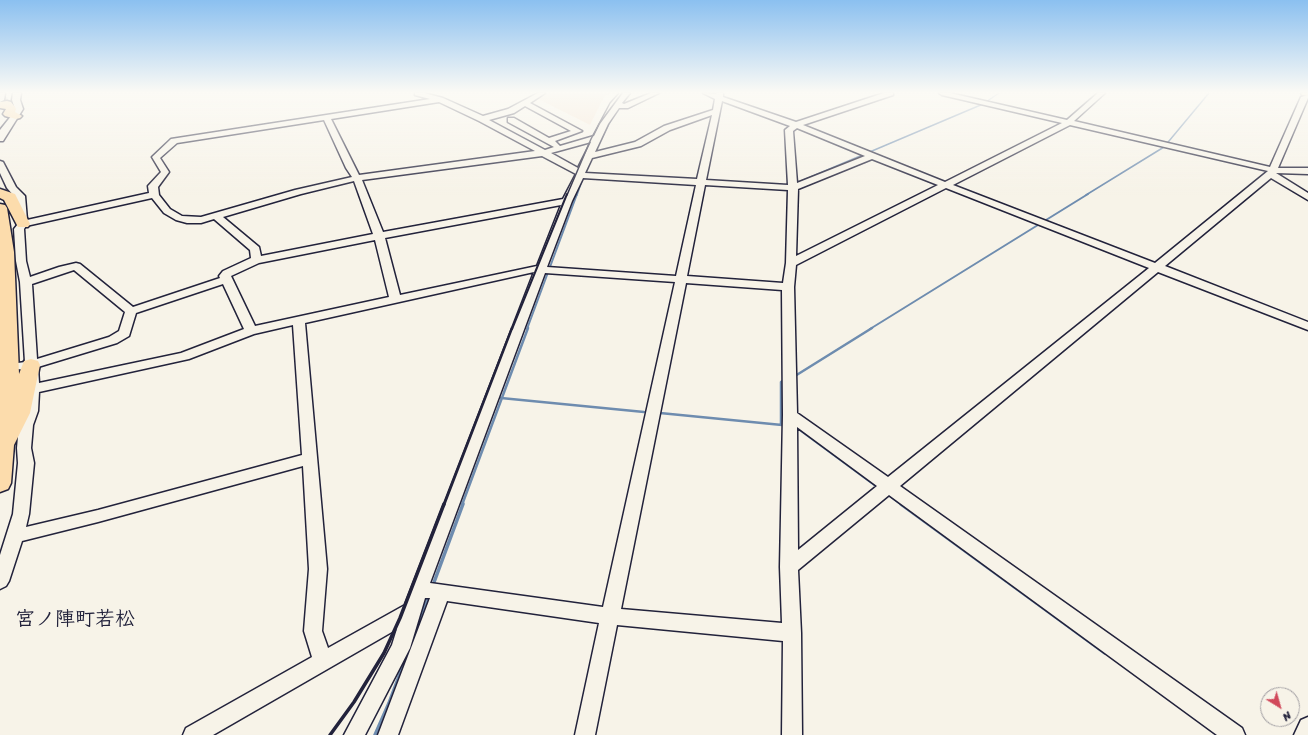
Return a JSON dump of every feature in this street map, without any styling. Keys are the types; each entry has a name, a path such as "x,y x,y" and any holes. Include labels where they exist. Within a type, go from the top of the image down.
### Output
{"highway":[{"path":"0,193 10,197 23,224"},
{"path":"0,208 6,252 10,326 10,380 2,447 0,483"},
{"path":"2,447 20,413 27,366"}],"street":[{"path":"0,139 7,127"},
{"path":"265,127 174,141 156,157 165,172 153,186 154,195 167,211 187,220 202,220 298,192 357,178 542,153 597,138"},
{"path":"331,127 350,168 357,178 379,235 396,299"},
{"path":"495,127 581,174 793,188 870,156"},
{"path":"525,127 561,148"},
{"path":"549,140 578,132 570,127"},
{"path":"354,735 400,648 419,589 540,269 568,201 597,138 603,127"},
{"path":"589,156 638,144 668,127"},
{"path":"585,735 713,127"},
{"path":"792,735 792,633 789,567 790,415 788,287 791,263 793,188 789,130 793,127"},
{"path":"801,127 870,156 1308,326"},
{"path":"791,263 1059,127"},
{"path":"1086,127 1272,172 1308,171"},
{"path":"789,567 1158,267 1272,172 1291,127"},
{"path":"0,164 12,188 20,196 23,224"},
{"path":"1272,172 1308,197"},
{"path":"0,581 21,514 26,463 24,448 26,425 30,411 33,389 27,366 26,282 21,261 19,229 23,224 154,195"},
{"path":"252,331 225,276 227,273 256,260 379,235 568,201"},
{"path":"216,216 255,249 256,260"},
{"path":"26,282 76,266 131,311"},
{"path":"33,389 184,356 252,331 540,269 788,287"},
{"path":"131,311 226,280"},
{"path":"27,366 113,340 125,333 131,311"},
{"path":"299,320 318,569 313,631 323,662"},
{"path":"790,415 1234,735"},
{"path":"15,536 98,516 310,458"},
{"path":"419,589 442,591 610,616 792,633"},
{"path":"388,735 442,591"},
{"path":"193,735 413,610"},
{"path":"1304,735 1308,727"}],"waterway":[{"path":"599,144 607,127"},
{"path":"794,184 928,127"},
{"path":"1086,195 1164,147 1180,127"},
{"path":"587,173 585,173 591,159"},
{"path":"577,195 584,175"},
{"path":"527,329 577,194"},
{"path":"870,329 1088,194"},
{"path":"502,398 528,328"},
{"path":"795,376 872,328"},
{"path":"781,425 781,382 784,380"},
{"path":"462,505 502,398"},
{"path":"502,398 644,412"},
{"path":"660,413 781,425"},
{"path":"796,427 876,486"},
{"path":"886,493 902,505"},
{"path":"433,585 463,504"},
{"path":"901,504 1105,653"},
{"path":"375,735 389,703 429,596"}],"tunnel":[{"path":"0,227 23,224"}],"railway":[{"path":"567,195 597,127"},
{"path":"512,329 567,194"},
{"path":"444,505 512,328"},
{"path":"330,735 354,702 384,653 400,618 444,504"}],"district":[{"name":"宮ノ陣町若松","path":"75,620"}]}
